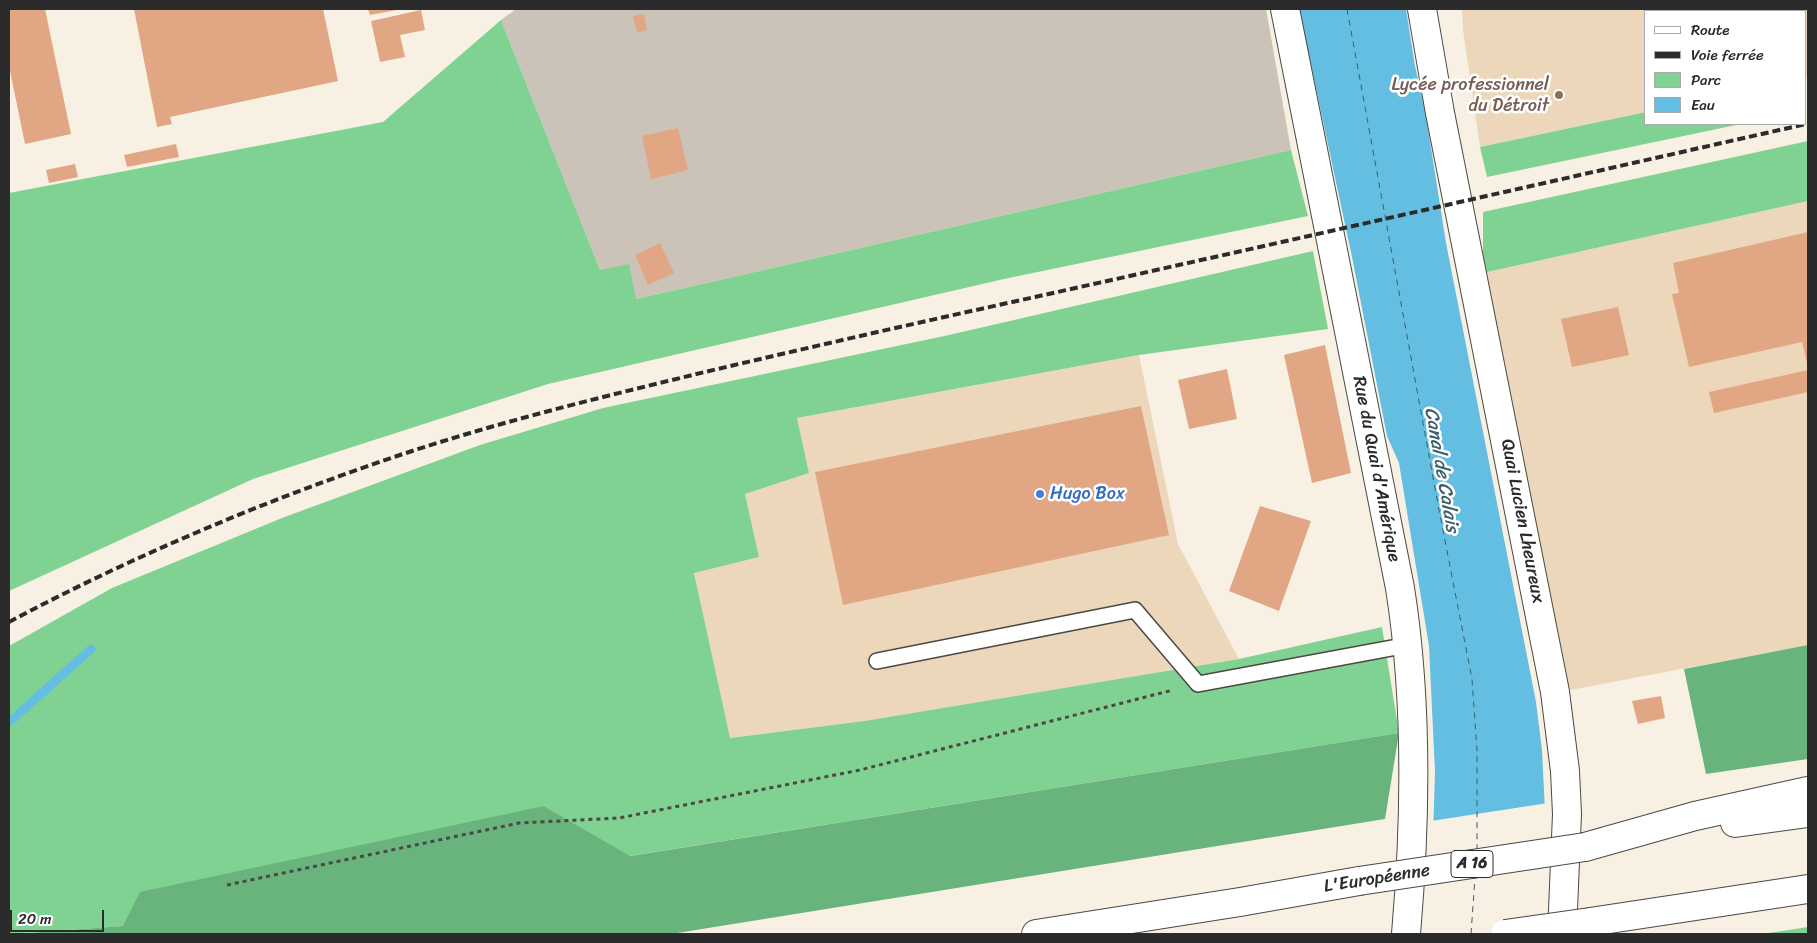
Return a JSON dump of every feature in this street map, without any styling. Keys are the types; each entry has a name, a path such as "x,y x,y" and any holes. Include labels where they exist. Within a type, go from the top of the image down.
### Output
{"main road":[{"name":"Rue du Quai d'Amérique","path":"1285,9 1400,588 1408,645 1413,715 1413,769 1411,863 1406,934"},
{"name":"Quai Lucien Lheureux","path":"1422,9 1440,113 1555,692 1565,771 1567,814 1562,934"},
{"name":"Quai Lucien Lheureux","path":"1431,9 1440,113"},
{"path":"1585,847 1695,816 1808,791"},
{"name":"L'Européenne","path":"1036,934 1359,881 1808,813"},
{"path":"1505,934 1808,889"}],"lane":[{"path":"877,661 1135,610 1198,684 1408,645"}],"path":[{"path":"227,885 519,822 619,818 851,772 1198,684"}],"shaded area":[{"path":"516,9 1266,9 1291,150 636,299 600,270 501,20"},
{"name":"Lycée professionnel du Détroit","path":"1462,9 1808,9 1808,77 1807,10 1644,10 1644,112 1480,147 1463,30"},
{"path":"1808,201 1808,645 1565,691 1483,273"},
{"path":"1139,355 1178,544 1239,659 864,721 729,738 694,572 759,557 745,494 809,473 797,418"}],"green space":[{"path":"501,20 600,270 629,264 636,299 1291,150 1308,216 1004,279 548,384 253,479 9,591 9,193 383,122"},
{"path":"1644,112 1644,125 1736,125 1487,177 1480,147"},
{"path":"1808,141 1808,201 1483,273 1483,212"},
{"path":"1313,251 1328,329 1139,355 797,418 809,473 745,494 759,557 694,573 730,738 864,721 1239,659 1382,627 1399,733 629,856 544,806 124,926 9,934 9,646 112,588 282,518 480,445 603,408 949,335"},
{"path":"1808,645 1808,759 1706,774 1684,669"},
{"path":"1399,733 1385,819 671,934 13,934 123,926 140,892 544,806 630,856"},
{"path":"1808,927 1808,934 1762,934"}],"water":[{"name":"Canal de Calais","path":"1299,9 1406,9 1415,66 1425,110 1446,243 1536,702 1542,750 1546,832 1433,836 1435,772 1429,646 1399,463 1387,436 1352,257"}],"pier":[{"path":"1548,803 1544,934 1423,934 1431,821"}],"building":[{"path":"9,9 45,9 71,134 25,144 9,66"},
{"path":"134,9 323,9 338,81 170,117 172,124 157,127"},
{"path":"368,9 397,9 397,10 370,15"},
{"path":"421,10 425,30 400,35 405,57 380,62 371,21"},
{"path":"644,14 647,30 637,33 633,16"},
{"path":"678,128 688,170 651,179 642,136"},
{"path":"176,144 179,157 127,167 124,155"},
{"path":"75,164 78,177 49,183 46,170"},
{"path":"1808,232 1808,367 1802,342 1689,367 1672,294 1679,293 1673,263"},
{"path":"660,243 674,273 648,285 635,255"},
{"path":"1618,307 1629,355 1572,367 1561,319"},
{"path":"1325,345 1351,473 1312,483 1284,355"},
{"path":"1227,369 1237,419 1189,429 1178,380"},
{"path":"1808,370 1808,392 1714,413 1709,392"},
{"path":"1141,406 1169,535 843,605 815,472"},
{"path":"1260,506 1311,521 1279,611 1229,591"},
{"path":"1661,696 1665,718 1638,724 1632,701"}],"waterway":[{"path":"9,721 91,649"}],"ferry route":[{"path":"1347,9 1472,679 1477,750 1477,849"},
{"path":"1471,934 1475,878"}],"railway":[{"path":"9,622 151,552 248,511 347,473 512,421 829,343 1802,125"}],"place":[{"name":"Lycée professionnel du Détroit","path":"1559,95"},
{"name":"Hugo Box","path":"1040,494"}]}
